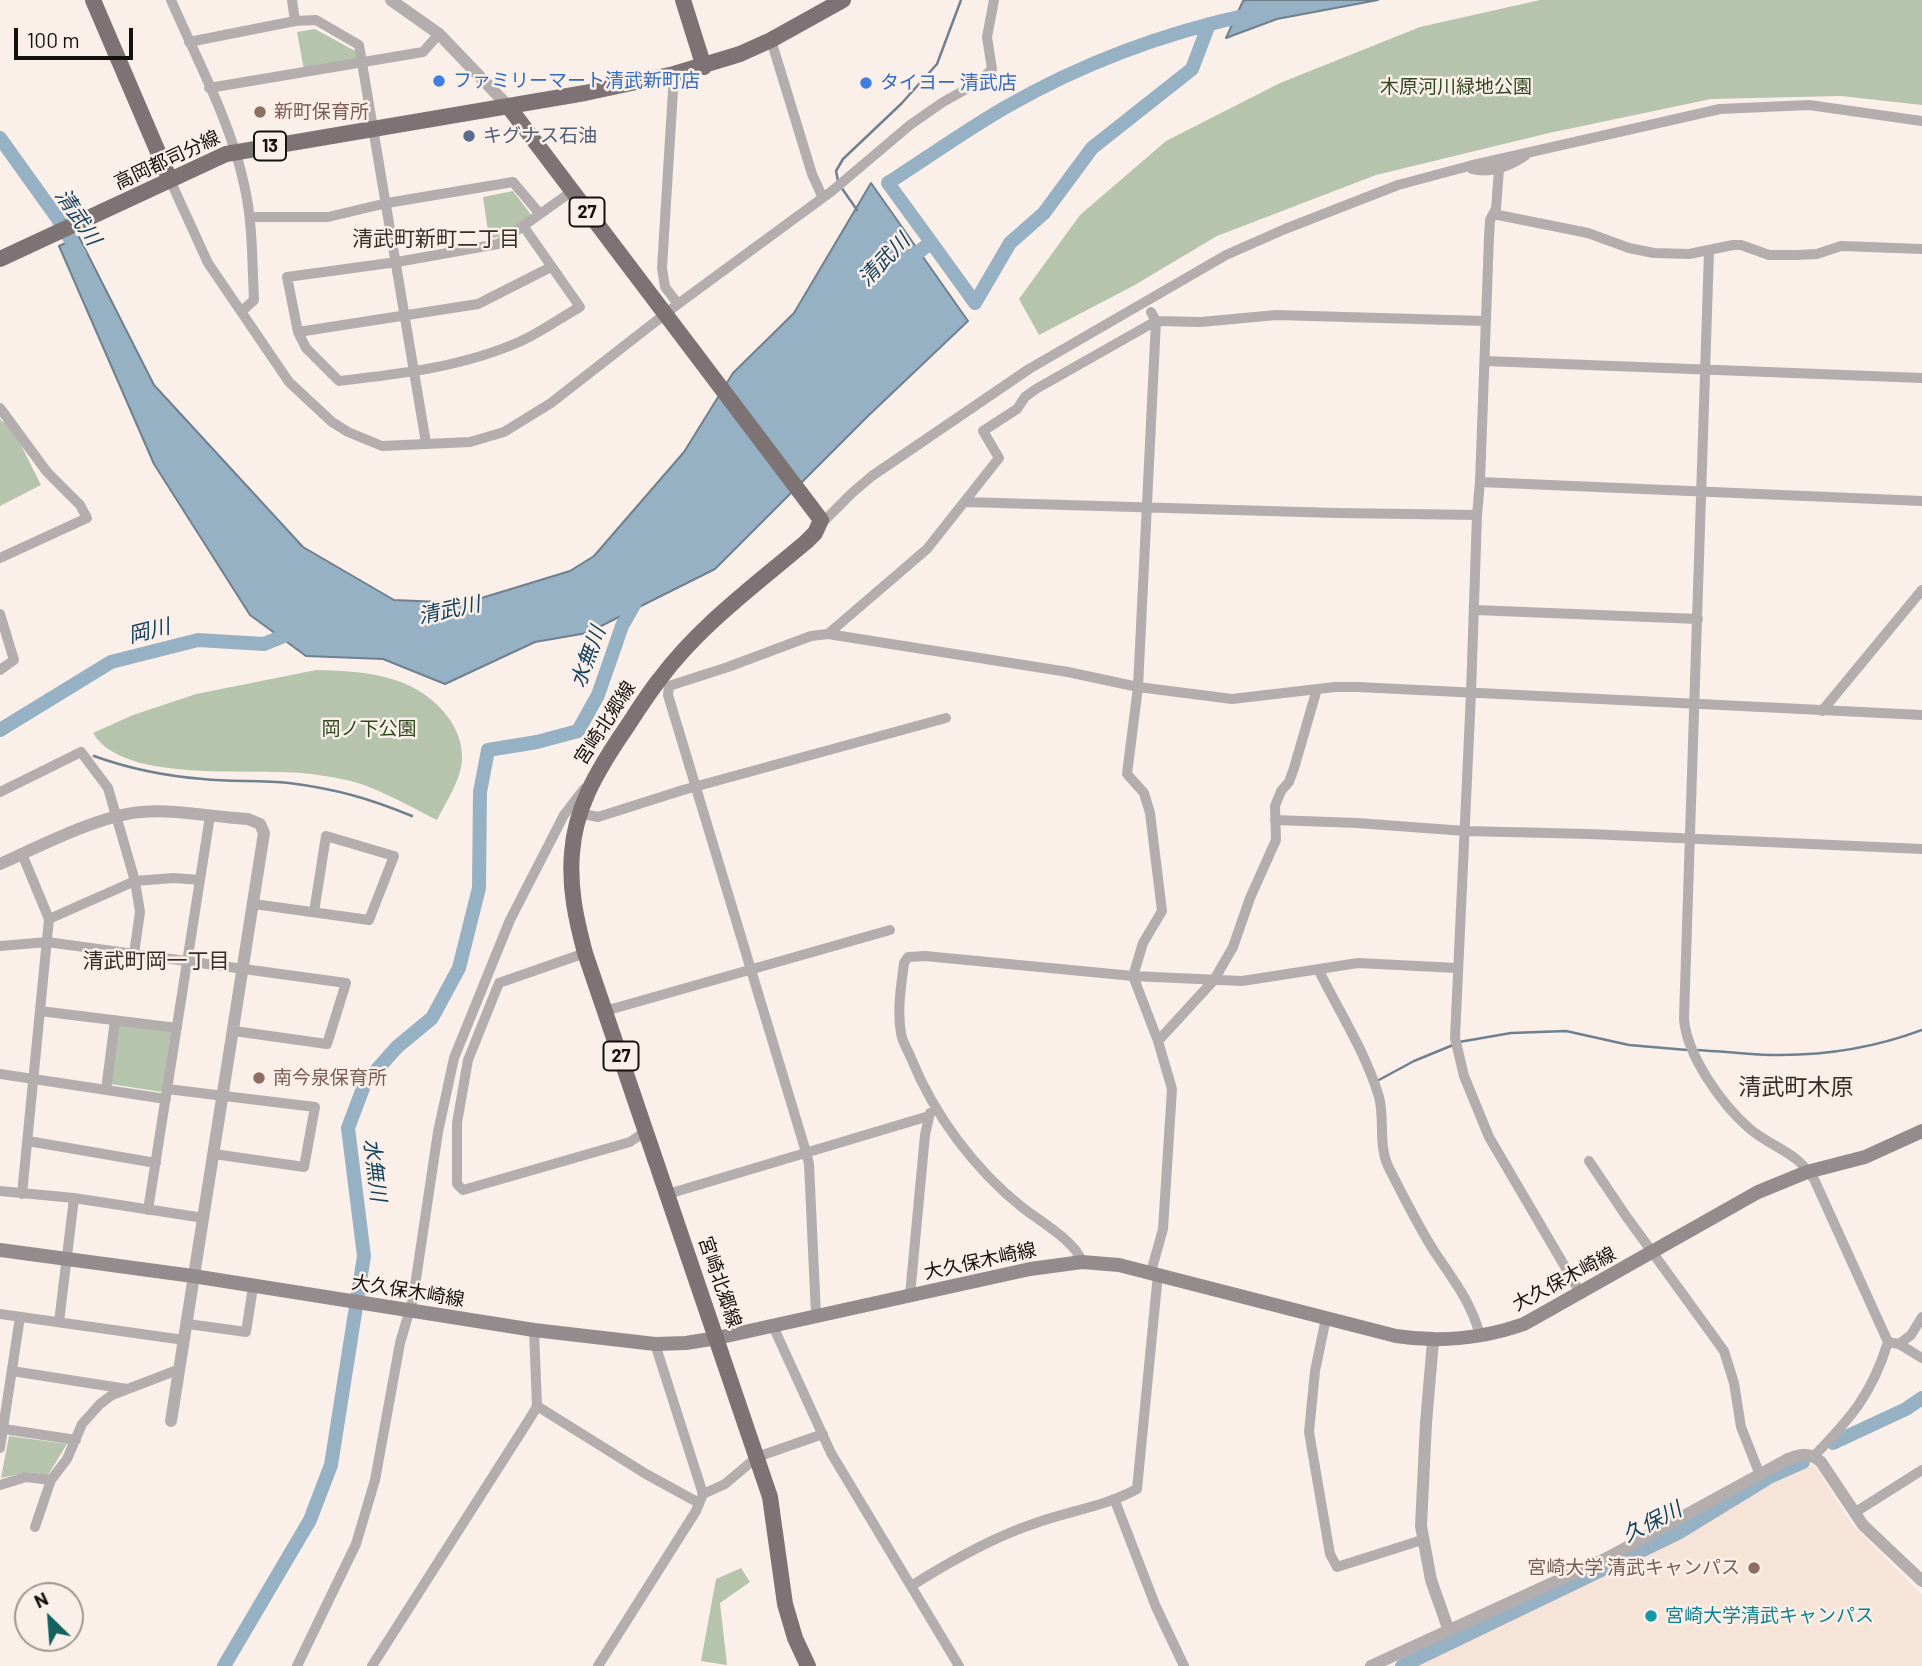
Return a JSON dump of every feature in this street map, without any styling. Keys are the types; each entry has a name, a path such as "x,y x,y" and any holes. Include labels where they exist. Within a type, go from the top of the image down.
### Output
{"main road":[{"path":"93,0 170,180"},
{"path":"683,0 704,67"},
{"name":"高岡都司分線","path":"0,259 235,151 585,93 704,67 771,40 843,0"},
{"name":"27","path":"508,106 571,192 671,312 819,521"},
{"name":"宮崎北郷線","path":"808,1666 795,1638 785,1604 770,1497 585,953 571,886 572,850 579,813 595,775 664,683 691,642 806,542 819,521"},
{"name":"大久保木崎線","path":"0,1250 193,1276 534,1330 655,1344 717,1338 1030,1269 1082,1262 1119,1265 1155,1273 1396,1336 1433,1341 1480,1335 1524,1324 1758,1192 1807,1172 1864,1157 1922,1131"}],"street":[{"path":"171,0 235,151 250,217 254,300 242,311"},
{"path":"292,0 295,21"},
{"path":"391,0 439,34 508,106"},
{"path":"170,180 208,263 289,382 332,422 382,446 470,442 504,432 551,403 832,191 910,125 979,82 992,69 986,37 994,0"},
{"path":"189,42 295,21 316,20 359,45 426,443"},
{"path":"209,88 423,52 439,34"},
{"path":"771,40 812,174 822,196"},
{"path":"671,312 662,268 674,74"},
{"path":"819,521 873,476 972,406 1029,369 1226,255 1285,229 1398,186 1469,166 1720,109 1809,105 1922,121"},
{"path":"1469,166 1474,171 1499,169 1516,163 1529,152"},
{"path":"1499,169 1496,209 1490,220 1489,237 1455,1038 1468,1085 1502,1162 1580,1294"},
{"path":"250,217 328,217 387,203 513,182 540,214"},
{"path":"524,227 580,307 522,341 492,353 414,372 339,381 306,348 298,332 287,277 397,262 498,244 571,192"},
{"path":"1493,214 1588,233 1629,248 1654,253 1689,254 1741,245 1769,255 1797,256 1817,254 1841,246 1922,248"},
{"path":"1909,248 1922,241"},
{"path":"1709,251 1685,1035 1699,1065 1735,1113 1751,1130 1798,1160 1814,1179 1893,1343 1922,1358"},
{"path":"298,332 478,304 551,267"},
{"path":"828,634 913,563 999,458 984,431 1017,409 1025,397 1036,389 1153,316 1170,288"},
{"path":"1126,313 1201,322 1276,315 1485,321"},
{"path":"911,1586 1032,1524 1115,1501 1137,1489 1155,1273 1163,1229 1172,1089 1158,1041 1133,976 1143,943 1162,911 1150,813 1144,793 1127,774 1138,687 1153,316"},
{"path":"1485,361 1922,378"},
{"path":"0,408 47,472 80,505 87,518 0,558"},
{"path":"1480,482 1922,501"},
{"path":"965,502 1477,515"},
{"path":"1822,711 1922,590"},
{"path":"1475,610 1698,619"},
{"path":"0,614 13,660 0,670"},
{"path":"816,1315 809,1164 664,683 728,667 811,636 828,634 1068,672 1138,687 1233,699 1358,687 1922,715"},
{"path":"1158,1041 1214,980 1233,947 1250,898 1276,840 1275,806 1281,791 1289,782 1317,689"},
{"path":"579,813 598,817 695,787 946,718"},
{"path":"0,792 80,752 108,788 135,881 140,912 134,954"},
{"path":"297,1666 356,1544 375,1480 405,1310 413,1299 438,1132 454,1058 530,878 564,815 595,775"},
{"path":"0,864 117,816 164,811 248,819 260,824 264,833 171,1421"},
{"path":"148,1210 210,817"},
{"path":"1275,820 1357,822 1465,831 1922,849"},
{"path":"254,904 369,920 394,856 326,836 314,912"},
{"path":"22,855 49,919 22,1194"},
{"path":"49,919 135,881 174,878 200,880"},
{"path":"605,1011 890,930"},
{"path":"0,946 47,942 346,983 327,1044 234,1031"},
{"path":"585,953 499,983 468,1060 457,1123 457,1184 463,1190 630,1142 646,1131"},
{"path":"1082,1262 1072,1245 1020,1205 982,1168 932,1111 901,1034 899,1007 904,963 908,957 925,956 1133,976 1242,981 1358,963 1457,968"},
{"path":"1319,971 1373,1077 1380,1101 1387,1163 1432,1248 1465,1296 1480,1335"},
{"path":"40,1011 177,1028"},
{"path":"106,1090 115,1020"},
{"path":"0,1074 106,1090 224,1094 315,1107 304,1167 214,1154"},
{"path":"667,1194 932,1111"},
{"path":"910,1295 917,1208 932,1111"},
{"path":"28,1141 156,1163"},
{"path":"1589,1161 1724,1351 1734,1384 1741,1426 1760,1475"},
{"path":"0,1191 74,1198 204,1218"},
{"path":"59,1322 74,1198"},
{"path":"188,1324 246,1332 253,1287"},
{"path":"0,1314 184,1340"},
{"path":"0,1448 20,1317"},
{"path":"1814,1456 1861,1404 1893,1343 1911,1335 1922,1317"},
{"path":"1326,1318 1315,1371 1309,1432 1330,1554 1337,1567 1422,1539"},
{"path":"772,1324 831,1453 960,1666"},
{"path":"372,1666 527,1426 537,1406 534,1330"},
{"path":"1433,1341 1422,1496 1422,1539 1430,1580 1449,1631"},
{"path":"655,1344 701,1499"},
{"path":"35,1527 51,1480 67,1459 82,1424 100,1404 112,1395 180,1370"},
{"path":"12,1371 128,1389"},
{"path":"537,1406 646,1474 701,1499"},
{"path":"4,1429 76,1440"},
{"path":"598,1666 701,1499 725,1484 757,1457 822,1434"},
{"path":"1371,1666 1607,1558 1804,1453 1821,1462 1863,1525 1922,1581"},
{"path":"1854,1513 1922,1470"},
{"path":"0,1485 26,1477 51,1480"},
{"path":"1115,1501 1156,1607 1185,1666"}],"shaded area":[{"name":"宮崎大学 清武キャンパス","path":"1814,1465 1851,1523 1922,1595 1922,1666 1409,1666 1667,1541 1795,1466"}],"green space":[{"name":"木原河川緑地公園","path":"1540,0 1922,0 1922,105 1841,96 1711,99 1549,133 1376,175 1217,236 1133,286 1039,335 1019,299 1080,215 1166,141 1280,83 1420,27"},
{"path":"315,29 357,52 359,62 304,70 297,32"},
{"path":"513,191 532,216 502,236 489,239 483,197"},
{"path":"0,418 2,422 8,419 41,485 0,506"},
{"name":"岡ノ下公園","path":"316,670 368,674 401,682 431,699 444,712 459,738 462,764 437,820 378,791 341,779 288,772 193,770 161,767 132,760 109,749 93,733 133,715 196,694"},
{"path":"119,1025 171,1032 162,1092 110,1084"},
{"path":"9,1436 67,1444 48,1475 28,1472 1,1478"},
{"path":"741,1568 750,1582 720,1603 727,1665 701,1661 716,1579"}],"water":[{"path":"1378,0 1277,19 1226,38 1243,1"},
{"path":"871,183 968,321 868,416 715,569 587,633 535,642 445,684 383,659 306,656 250,615 154,464 59,246 79,237 154,385 303,547 394,600 465,603 570,571 594,556 684,452 733,373 794,313"}],"waterway":[{"path":"838,181 836,171 843,159 901,104 937,64 961,0"},
{"name":"清武川","path":"907,262 931,242 888,183 991,116 1094,63 1188,30 1252,14"},
{"name":"清武川","path":"931,242 975,303 1010,243 1044,213 1092,148 1192,69 1209,24"},
{"name":"清武川","path":"0,138 58,219 80,255"},
{"path":"841,187 857,210"},
{"name":"水無川","path":"224,1666 310,1520 331,1465 364,1256 348,1128 365,1083 397,1047 432,1018 459,968 479,888 480,792 488,750 537,742 578,731 598,695 622,626 640,594"},
{"name":"岡川","path":"0,730 111,662 198,640 264,644 296,631"},
{"path":"94,756 175,776 278,782 322,788 366,799 412,816"},
{"path":"1694,1050 1771,1055 1809,1054 1867,1046 1922,1030"},
{"path":"1459,1042 1511,1033 1566,1031 1629,1045 1687,1050"},
{"path":"1377,1081 1414,1061 1453,1045"},
{"name":"久保川","path":"1833,1443 1906,1409 1922,1398"},
{"name":"久保川","path":"1402,1666 1678,1533 1771,1476 1803,1462"}],"place":[{"name":"ファミリーマート清武新町店","path":"439,81"},
{"name":"タイヨー 清武店","path":"866,83"},
{"name":"新町保育所","path":"260,112"},
{"name":"キグナス石油","path":"469,136"},
{"name":"南今泉保育所","path":"259,1078"},
{"name":"宮崎大学 清武キャンパス","path":"1754,1568"},
{"name":"宮崎大学清武キャンパス","path":"1651,1616"}],"district":[{"name":"清武町新町二丁目","path":"436,239"},
{"name":"清武町岡一丁目","path":"156,961"},
{"name":"清武町木原","path":"1796,1087"}]}
